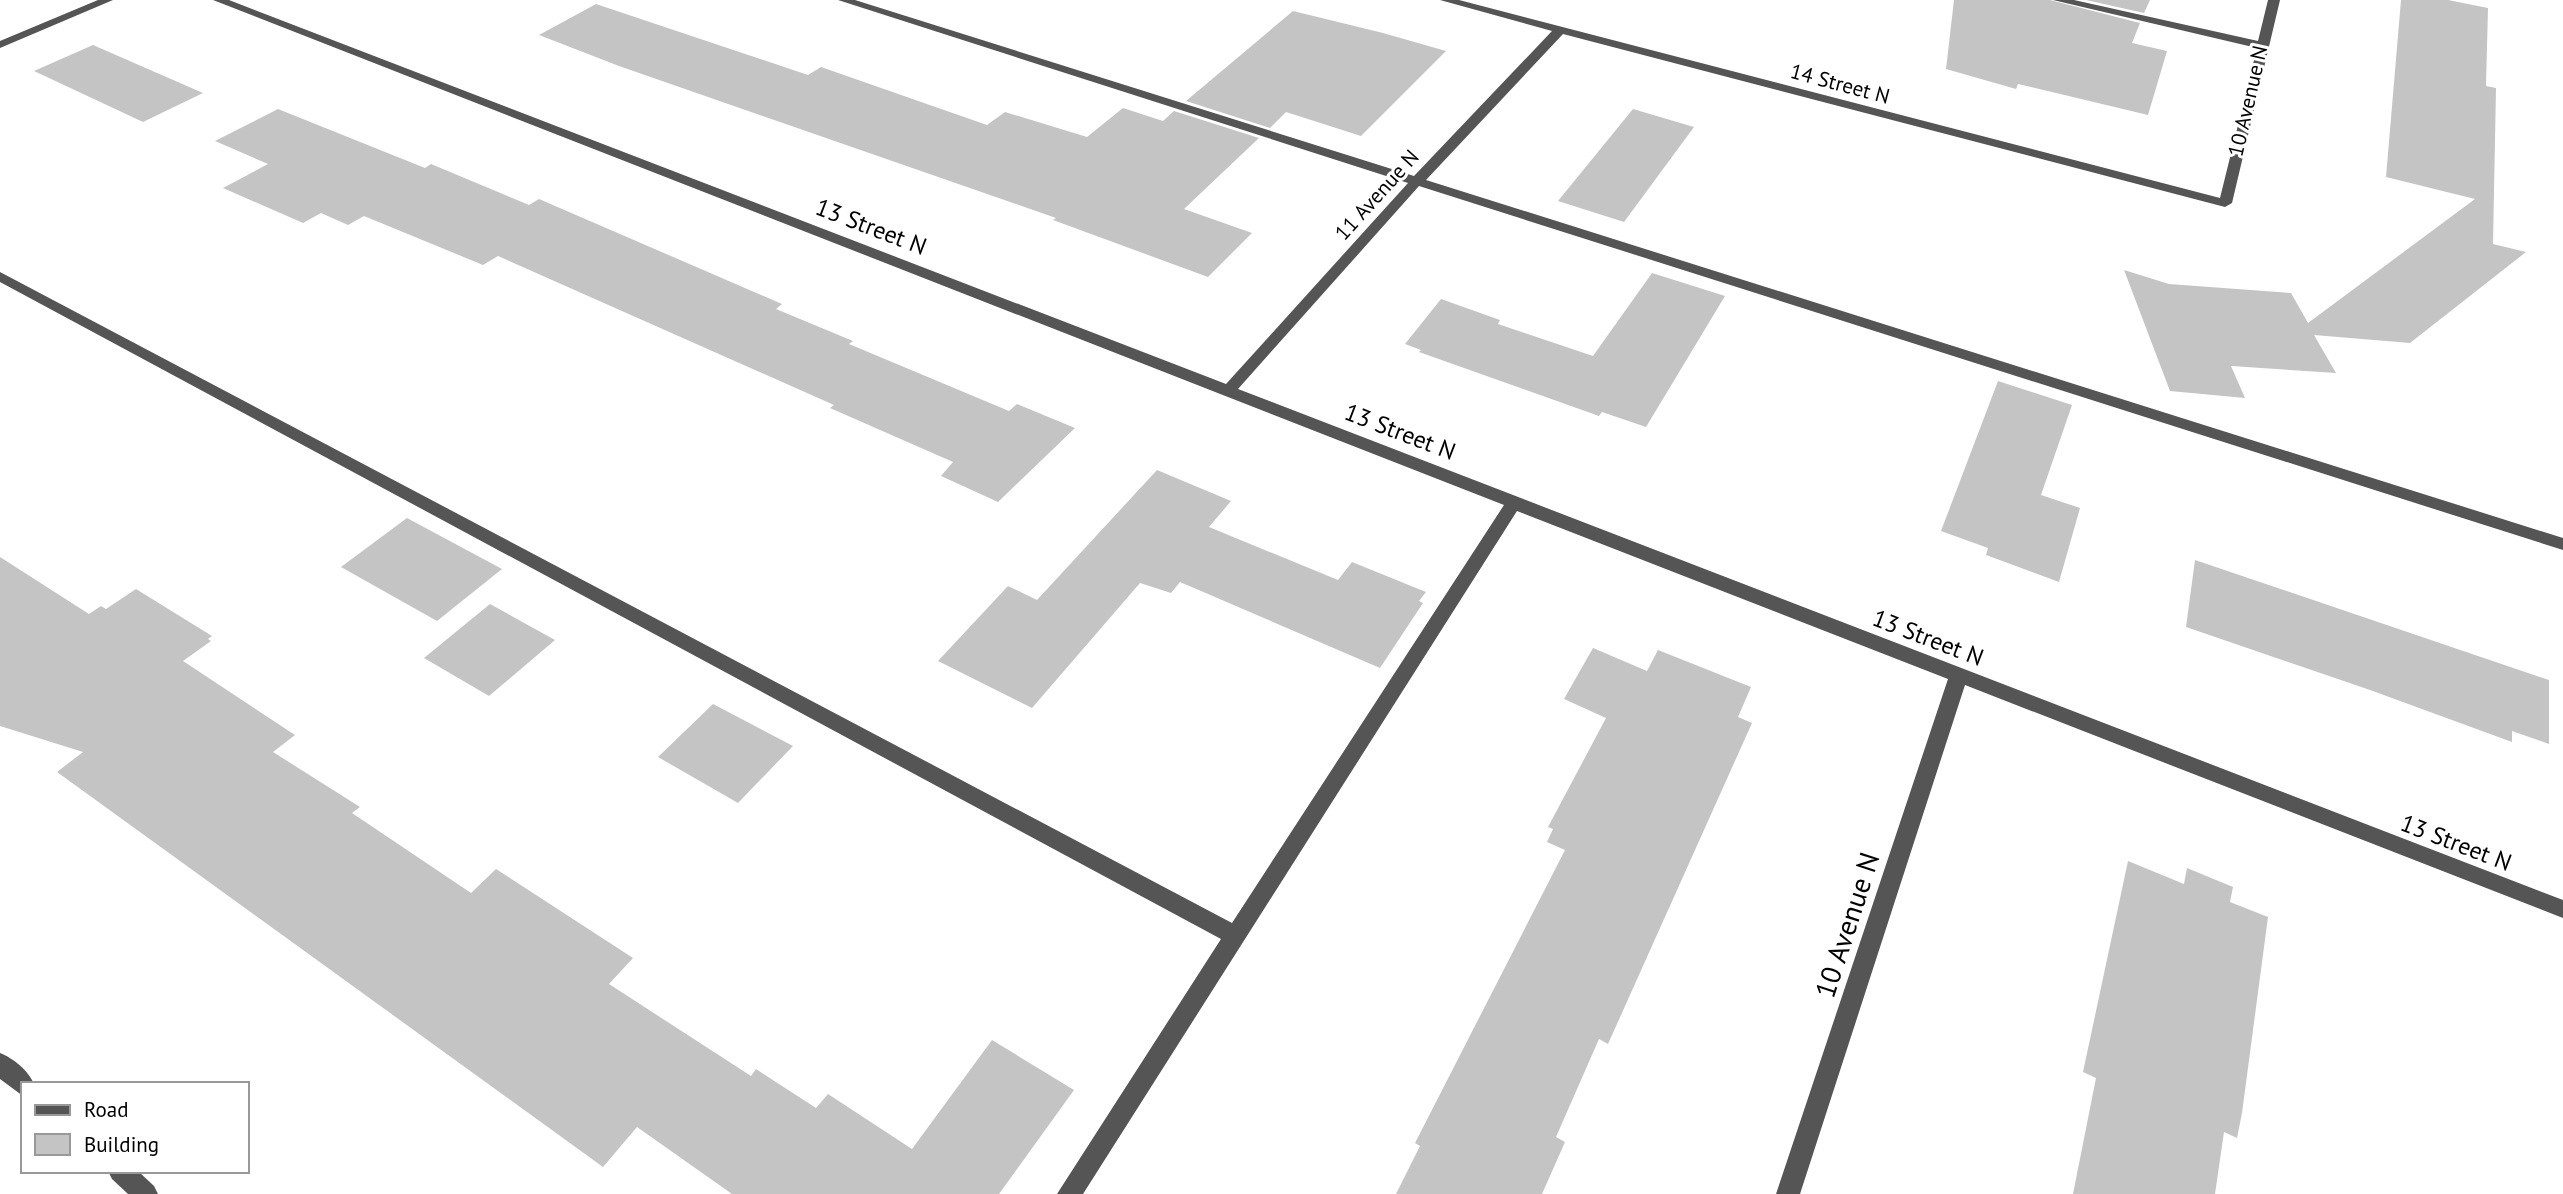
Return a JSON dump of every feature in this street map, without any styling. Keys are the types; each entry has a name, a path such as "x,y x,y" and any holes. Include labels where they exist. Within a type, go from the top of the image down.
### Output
{"street":[{"path":"0,45 107,0"},
{"name":"13 Street N","path":"219,0 2563,909"},
{"path":"844,0 2563,544"},
{"name":"14 Street N","path":"1446,0 2225,203"},
{"path":"2059,0 2261,45"},
{"name":"10 Avenue N","path":"2225,203 2274,0"},
{"name":"11 Avenue N","path":"1229,390 1418,181 1559,31"},
{"path":"0,276 1237,936"},
{"path":"1069,1194 1515,501"},
{"name":"10 Avenue N","path":"1788,1194 1959,674"},
{"path":"0,1065 21,1083"},
{"path":"122,1173 146,1194"}],"building":[{"path":"1954,0 2050,0 2140,23 2132,43 2167,51 2148,115 2018,84 2016,89 1946,69"},
{"path":"2086,0 2150,0 2144,13"},
{"path":"2401,0 2448,0 2488,8 2486,86 2496,88 2493,244 2526,252 2410,343 2314,335 2336,373 2231,366 2245,398 2170,391 2124,270 2169,284 2291,293 2308,323 2475,199 2386,177"},
{"path":"596,4 808,75 821,67 987,125 1005,112 1087,137 1123,108 1163,121 1174,111 1259,138 1184,209 1252,233 1208,277 1053,220 1056,218 619,66 539,35"},
{"path":"1293,11 1446,51 1361,136 1286,112 1270,128 1186,101"},
{"path":"93,45 203,93 143,122 34,71"},
{"path":"278,109 425,168 431,164 529,205 539,199 782,304 776,309 853,341 849,344 1009,411 1017,404 1075,428 998,502 941,476 953,462 830,408 834,405 498,256 483,265 364,216 348,225 321,213 303,223 223,188 268,164 215,141"},
{"path":"1633,109 1694,127 1624,222 1558,201"},
{"path":"1652,273 1725,296 1646,427 1602,412 1599,416 1419,352 1421,350 1405,344 1441,299 1500,320 1498,324 1593,356"},
{"path":"1998,381 2072,405 2041,495 2080,508 2059,582 1986,555 1988,548 1941,531"},
{"path":"1157,470 1231,501 1209,527 1338,580 1352,562 1426,592 1419,601 1423,603 1380,668 1180,582 1171,593 1140,583 1032,708 938,661 1008,586 1037,600"},
{"path":"407,518 502,569 437,621 341,567"},
{"path":"0,557 89,614 101,606 106,609 136,589 212,636 208,639 211,641 183,661 295,735 273,752 360,807 352,813 471,893 496,869 633,958 609,984 751,1076 756,1069 816,1108 828,1094 912,1149 992,1040 1074,1090 999,1194 732,1194 637,1127 603,1167 57,772 83,752 0,726"},
{"path":"2195,560 2549,680 2549,744 2512,731 2512,742 2186,627"},
{"path":"490,604 555,640 489,696 424,658"},
{"path":"1593,648 1647,671 1658,650 1751,687 1738,717 1752,723 1608,1044 1599,1039 1556,1137 1565,1142 1542,1194 1396,1194 1420,1146 1415,1143 1565,850 1547,842 1553,829 1548,827 1606,718 1564,699"},
{"path":"713,704 793,746 738,803 658,757"},
{"path":"2128,861 2184,884 2187,868 2233,887 2230,902 2268,917 2242,1113 2237,1138 2224,1132 2215,1194 2073,1194 2096,1078 2083,1072"}]}
